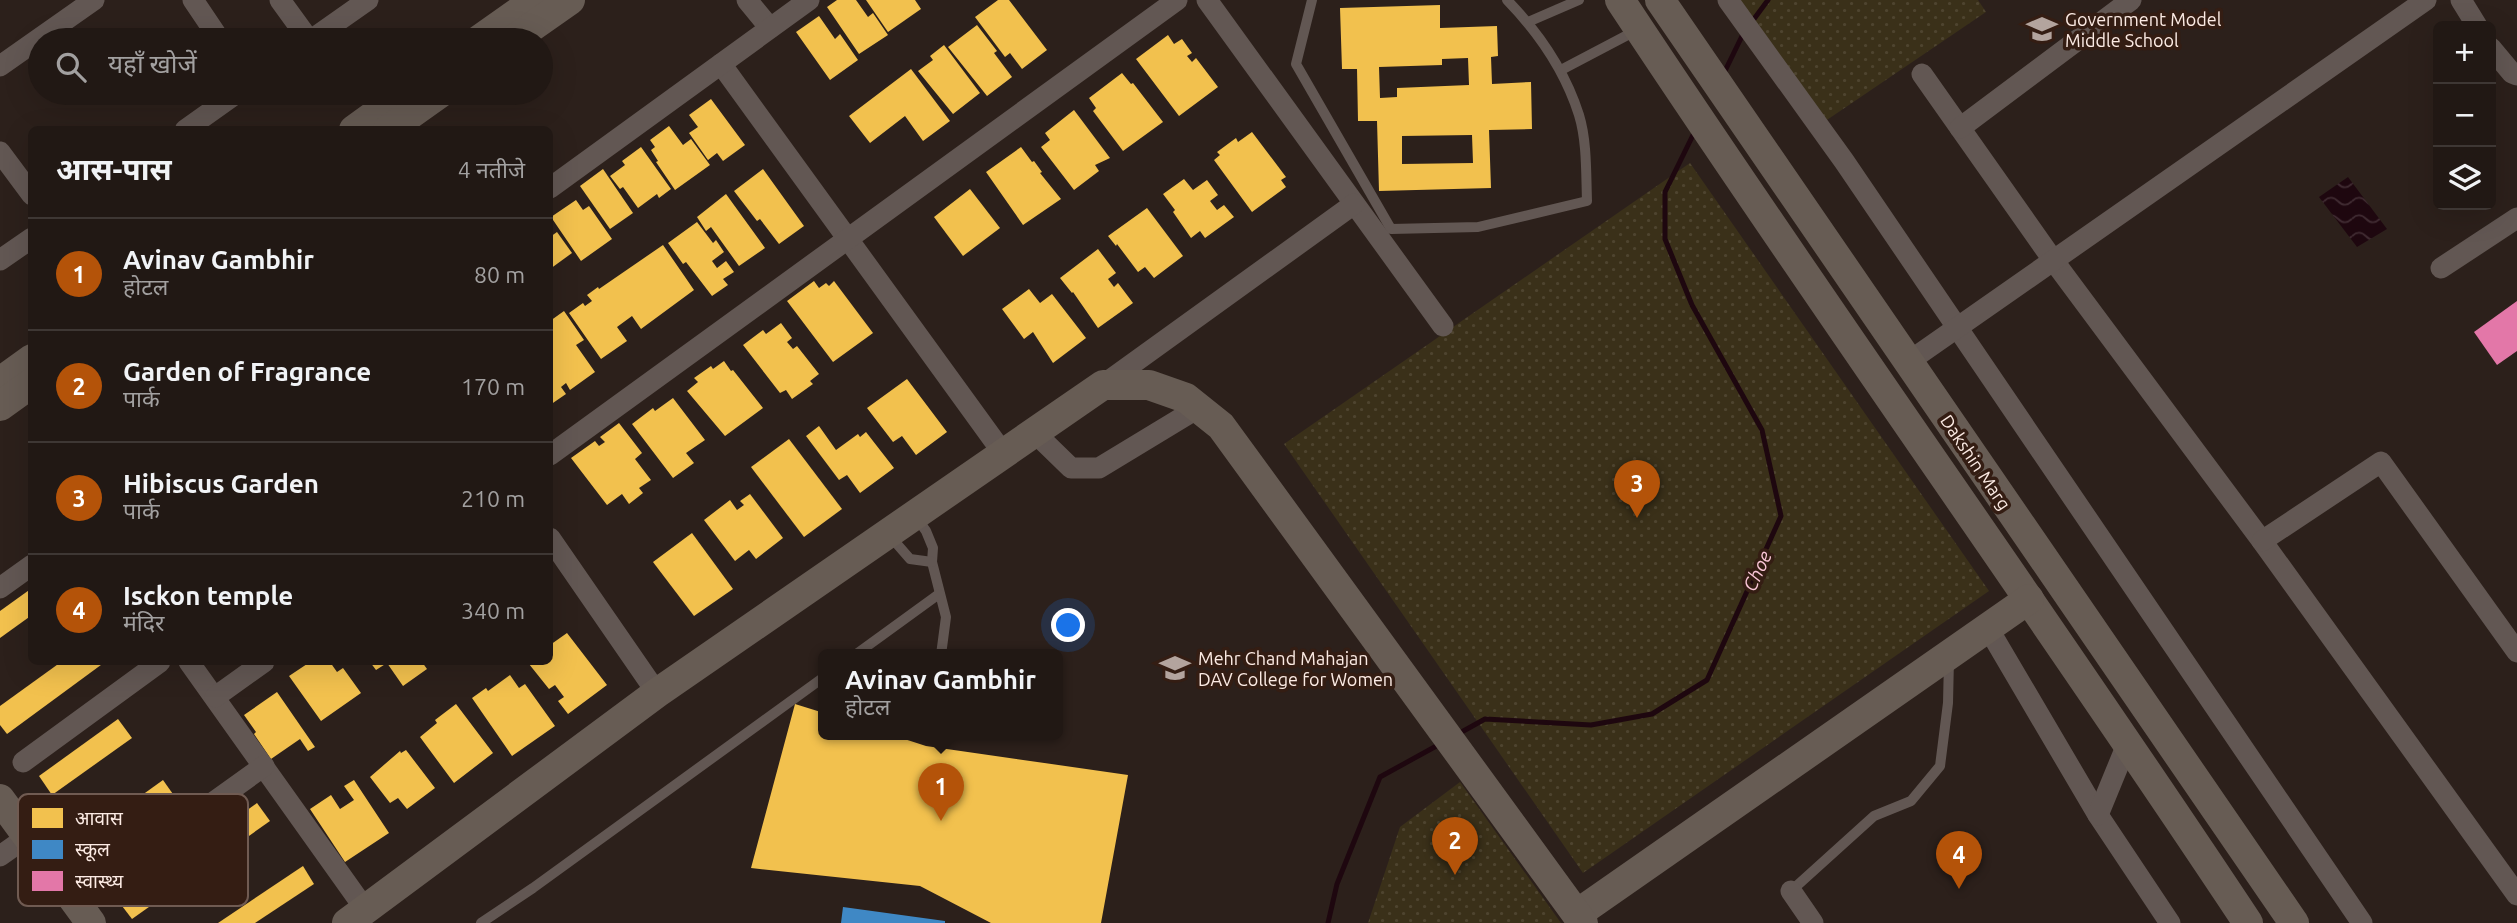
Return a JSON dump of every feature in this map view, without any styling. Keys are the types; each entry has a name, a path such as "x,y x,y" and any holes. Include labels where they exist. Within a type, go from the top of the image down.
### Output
{"main road":[{"path":"496,28 536,0"},
{"path":"530,28 570,0"},
{"name":"Dakshin Marg","path":"1620,0 1714,142 2128,742 2248,923"},
{"name":"Dakshin Marg","path":"1660,0 2294,923"},
{"path":"360,126 388,105"},
{"path":"394,126 422,105"},
{"path":"0,382 28,362"},
{"path":"356,916 657,693 1103,385 1149,385 1186,398 1221,426 1580,919 2029,599"},
{"path":"0,406 28,386"},
{"path":"0,799 18,824"},
{"path":"78,906 91,923"}],"street":[{"path":"54,28 94,0"},
{"path":"193,0 212,28"},
{"path":"280,0 301,28"},
{"path":"327,28 368,0"},
{"path":"747,0 770,28"},
{"path":"553,186 808,0"},
{"path":"553,453 1177,0"},
{"path":"1207,0 1443,326"},
{"path":"1728,0 1844,162 2362,923"},
{"path":"1960,128 2131,0"},
{"path":"1908,362 2426,0"},
{"path":"2461,0 2474,21"},
{"path":"0,66 28,46"},
{"path":"2496,54 2512,74 2517,75"},
{"path":"720,64 1003,453"},
{"path":"1922,74 2053,260 2262,541 2517,895"},
{"path":"191,126 220,105"},
{"path":"0,152 28,190"},
{"path":"1103,385 1354,204"},
{"path":"2441,268 2517,218"},
{"path":"0,260 28,241"},
{"path":"1034,432 1071,468 1099,468 1199,408"},
{"path":"2262,541 2381,462 2517,652"},
{"path":"553,542 657,693"},
{"path":"0,588 28,568"},
{"path":"1988,628 2098,815 2169,923"},
{"path":"23,762 156,665"},
{"path":"191,665 264,766 356,916"},
{"path":"215,697 260,665"},
{"path":"2098,815 2128,742"},
{"path":"225,794 264,766"},
{"path":"0,856 18,843"},
{"path":"1791,891 1813,923"}],"lane":[{"path":"1312,0 1296,64 1391,229 1478,227 1587,201 1580,117 1561,70 1528,22 1507,0"},
{"path":"1528,22 1579,0"},
{"path":"1561,70 1639,29"},
{"path":"914,515 926,531 933,548 932,562 946,617 942,649"},
{"path":"887,533 910,559 932,562"},
{"path":"863,649 939,594"},
{"path":"1791,891 1874,816 1911,801 1940,766 1948,703 1949,655"},
{"path":"481,923 818,681"}],"shaded area":[{"path":"1732,0 1978,0 1986,12 1818,126"},
{"path":"1690,163 1989,591 1583,873 1284,444"},
{"path":"1460,782 1561,923 1368,923 1400,827"}],"water":[{"path":"2348,177 2387,229 2357,247 2319,197"}],"building: आवास":[{"path":"837,0 856,0 868,17 873,13 888,35 859,54 827,7"},
{"path":"866,0 915,0 921,9 888,32"},
{"path":"998,0 1009,0 1047,50 1022,69 1010,53 1005,57 975,17"},
{"path":"1440,5 1440,28 1497,26 1498,56 1491,57 1492,84 1531,82 1532,129 1489,130 1491,188 1379,191 1377,121 1358,121 1357,69 1342,69 1340,8","holes":["1468,58 1469,85 1397,88 1397,97 1380,98 1379,67 1442,65 1442,59","1472,135 1473,163 1402,164 1402,136"]},
{"path":"819,16 835,39 840,34 858,60 830,80 796,32"},
{"path":"977,25 1012,77 987,96 948,47"},
{"path":"1168,35 1174,44 1182,39 1192,53 1187,56 1192,62 1196,58 1218,87 1179,116 1136,59"},
{"path":"944,45 980,93 953,114 918,71 933,60 930,56"},
{"path":"911,69 950,121 923,141 905,116 870,143 849,116"},
{"path":"1122,73 1163,122 1123,151 1093,111 1096,108 1089,98"},
{"path":"711,99 745,145 723,161 717,153 708,160 689,133 698,127 689,115"},
{"path":"1074,110 1110,158 1095,165 1099,171 1074,190 1041,147 1050,140 1045,133"},
{"path":"669,126 683,145 691,139 710,165 675,190 656,162 658,161 651,150 655,147 650,140"},
{"path":"1252,132 1286,177 1281,180 1286,187 1252,212 1214,160 1220,155 1217,152 1236,138 1238,142"},
{"path":"641,147 671,189 659,198 657,194 638,208 623,187 620,189 610,176 625,165 622,161"},
{"path":"1021,147 1061,199 1023,225 986,172"},
{"path":"603,169 633,213 610,229 580,186"},
{"path":"763,169 804,226 779,244 734,191"},
{"path":"1184,179 1193,190 1207,180 1218,195 1210,201 1217,210 1224,205 1234,217 1205,238 1200,231 1191,238 1163,194"},
{"path":"970,189 1000,228 963,256 934,217"},
{"path":"726,194 765,248 739,266 711,227 706,231 697,217"},
{"path":"576,200 583,210 589,206 612,239 581,261 553,220 553,216"},
{"path":"1147,208 1183,256 1154,278 1145,267 1138,272 1108,236"},
{"path":"697,222 713,243 716,240 724,252 712,261 717,268 726,261 734,272 723,279 728,285 712,296 668,243"},
{"path":"557,232 572,253 553,267 553,235"},
{"path":"663,245 694,290 641,329 632,316 617,327 627,341 601,359 569,313 583,303 585,306 592,301 587,295 598,287 599,289"},
{"path":"1098,249 1116,273 1108,279 1114,287 1118,283 1133,303 1098,328 1060,278"},
{"path":"814,281 819,288 826,283 829,286 834,281 873,333 833,362 787,301"},
{"path":"1029,289 1040,303 1052,294 1086,338 1053,363 1033,332 1024,339 1002,309"},
{"path":"564,311 584,340 576,345 595,372 570,390 566,383 561,387 566,394 553,403 553,319"},
{"path":"781,323 792,338 787,342 793,349 797,346 819,374 810,381 813,384 792,399 786,390 780,393 743,345 763,330 766,334"},
{"path":"724,361 763,408 725,436 687,391 698,382 694,378"},
{"path":"907,379 947,432 916,455 902,436 893,442 867,408"},
{"path":"673,398 705,440 686,453 694,463 673,478 632,424 653,408 655,411"},
{"path":"619,423 642,453 635,459 651,480 639,488 643,493 629,504 622,494 607,505 571,458 595,441 599,446 605,442 600,437"},
{"path":"819,426 836,450 858,434 860,437 866,432 894,468 860,493 847,475 839,480 806,436"},
{"path":"789,439 842,509 804,537 751,467"},
{"path":"750,494 783,538 756,559 749,550 735,561 704,520 730,500 737,510 744,505 740,501"},
{"path":"692,533 733,589 694,616 653,562"},
{"path":"28,591 28,618 0,638 0,611"},
{"path":"567,633 607,685 568,714 558,701 564,697 555,685 549,689 530,665 553,665 553,643"},
{"path":"57,665 101,665 7,734 0,725 0,706"},
{"path":"306,665 332,665 337,672 343,668 361,693 321,721 289,676"},
{"path":"388,665 424,665 427,669 403,686"},
{"path":"510,675 519,688 525,684 555,726 512,756 472,698 486,688 488,691"},
{"path":"277,692 315,747 308,751 300,739 271,759 244,715"},
{"path":"456,704 493,753 454,783 420,737 437,723 435,720"},
{"path":"795,704 818,711 818,740 907,740 926,746 1128,775 1101,923 991,923 920,886 751,868"},
{"path":"118,719 132,738 53,794 39,776"},
{"path":"406,750 435,788 407,809 398,798 390,803 370,777 400,751 401,753"},
{"path":"163,780 173,794 144,794"},
{"path":"354,780 389,833 345,862 310,809 331,795 340,809 354,800 344,786"},
{"path":"257,803 270,821 248,837 248,809"},
{"path":"303,866 314,884 255,923 218,923 243,906 248,906 248,903"},
{"path":"122,906 150,906 132,919"}],"building: स्कूल":[{"path":"843,907 945,921 945,923 841,923"}],"building: स्वास्थ्य":[{"path":"2517,301 2517,351 2497,365 2474,332"}],"waterway":[{"name":"Choe","path":"1751,23 1768,0"},
{"name":"Choe","path":"1723,75 1745,30"},
{"name":"Choe","path":"1458,734 1485,719 1591,725 1652,714 1707,680 1781,516 1762,430 1692,305 1665,239 1665,192 1695,131"},
{"name":"Choe","path":"1328,923 1337,884 1380,777 1440,744"}],"place":[{"name":"Government Model Middle School","path":"2042,29"},
{"name":"Hibiscus Garden","path":"1637,518"},
{"name":"Mehr Chand Mahajan DAV College for Women","path":"1175,668"},
{"name":"Avinav Gambhir","path":"941,821"},
{"name":"Garden of Fragrance","path":"1455,875"},
{"name":"Isckon temple","path":"1959,889"}]}
